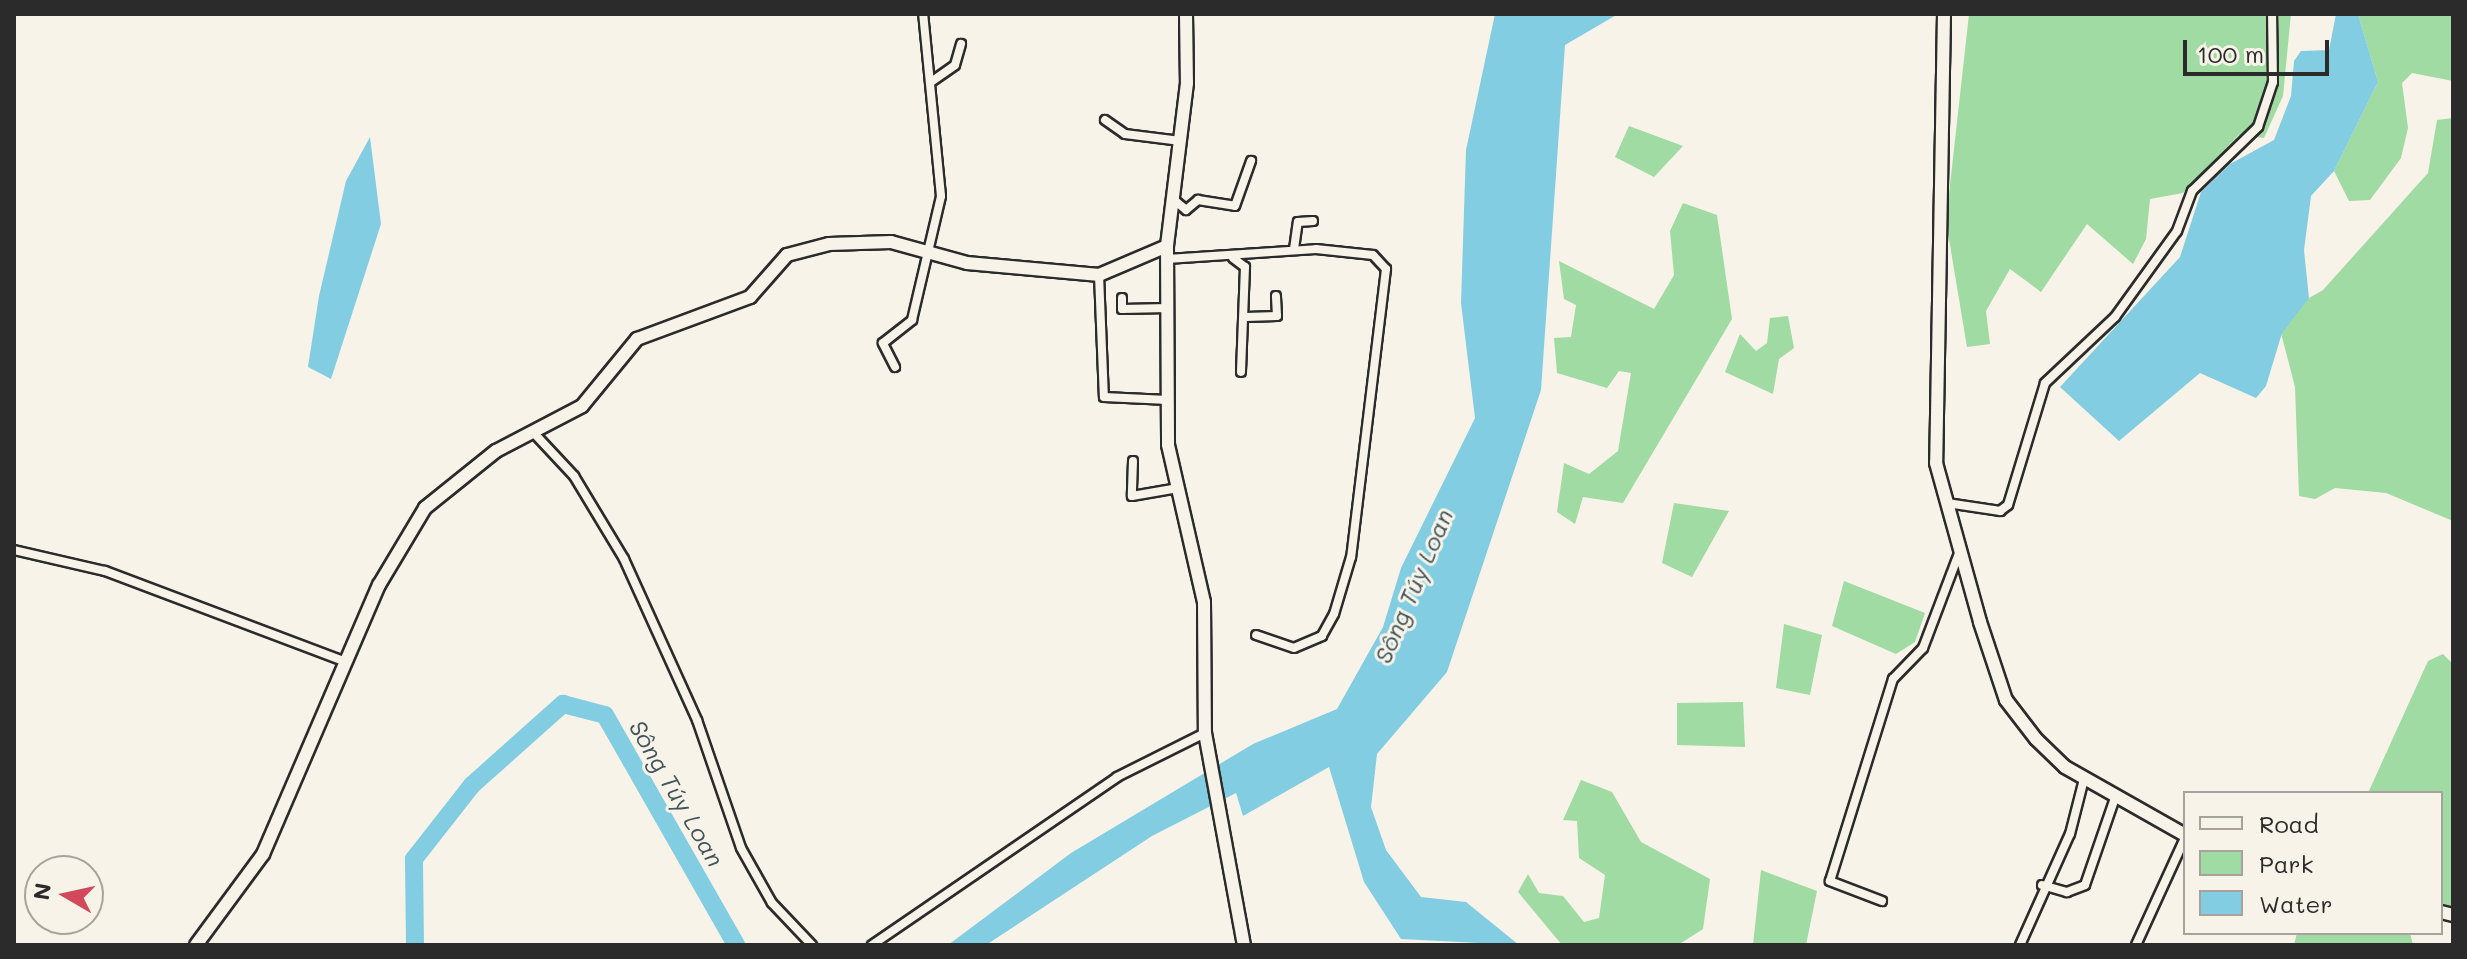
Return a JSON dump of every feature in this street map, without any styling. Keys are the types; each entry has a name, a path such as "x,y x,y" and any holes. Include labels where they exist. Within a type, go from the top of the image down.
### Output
{"street":[{"path":"895,367 883,343 911,322 941,196 923,14"},
{"path":"1186,14 1181,141 1167,253 1172,489 1204,602 1205,733 1244,945"},
{"path":"1944,14 1936,463 1960,552 2006,700 2036,739 2084,779 2183,836"},
{"path":"1947,503 2000,511 2008,505 2045,383 2061,360 2115,317 2177,231 2192,191 2258,127 2273,82 2272,14"},
{"path":"931,82 955,65 961,44"},
{"path":"1105,120 1125,134 1181,141"},
{"path":"1173,199 1186,210 1198,200 1235,206 1251,161"},
{"path":"1294,249 1298,222 1313,221"},
{"path":"196,945 263,854 379,585 425,508 532,431 582,406 637,339 750,297 787,255 829,244 891,242 1011,270 1099,275 1167,253 1232,257 1294,249 1373,255 1386,269 1351,557 1334,614 1322,636 1294,648 1256,635"},
{"path":"1232,257 1245,267 1246,317 1241,372"},
{"path":"1099,275 1104,397 1168,400"},
{"path":"1246,317 1277,316 1276,296"},
{"path":"1122,298 1122,309 1168,308"},
{"path":"532,431 574,476 624,559 697,720 741,848 772,903 812,945"},
{"path":"1133,461 1130,500 1172,489"},
{"path":"14,550 105,571 346,662"},
{"path":"1882,901 1830,881 1893,679 1923,648 1960,552"},
{"path":"872,945 1117,777 1205,733"},
{"path":"2020,945 2042,885 2070,834 2084,779"},
{"path":"2042,885 2067,892 2085,885 2115,798"},
{"path":"2136,945 2183,841"}],"green space":[{"path":"1969,14 2291,14 2283,96 2264,138 2239,135 2183,193 2150,199 2146,239 2133,264 2087,224 2041,292 2010,269 1986,311 1990,344 1967,347 1946,221"},
{"path":"2358,14 2453,14 2453,81 2412,73 2402,83 2408,128 2401,158 2370,200 2349,201 2334,171 2378,82"},
{"path":"2453,118 2453,521 2386,493 2335,488 2315,499 2299,496 2295,387 2281,333 2297,305 2323,290 2428,173 2437,120"},
{"path":"1629,126 1683,146 1654,177 1615,157"},
{"path":"1683,203 1717,215 1732,319 1623,503 1583,497 1575,524 1557,512 1564,463 1589,474 1618,451 1631,373 1619,371 1607,388 1557,373 1554,338 1571,337 1576,305 1564,299 1559,261 1654,309 1674,275 1670,231"},
{"path":"1788,316 1794,348 1779,359 1773,394 1725,372 1740,334 1756,351 1767,343 1770,318"},
{"path":"1674,503 1729,511 1692,577 1662,563"},
{"path":"1844,581 1925,613 1915,642 1896,654 1832,626"},
{"path":"1784,624 1822,635 1810,695 1776,688"},
{"path":"2443,654 2453,664 2453,907 2443,905 2443,791 2369,791 2428,661"},
{"path":"1743,702 1745,747 1677,745 1677,703"},
{"path":"1581,780 1612,792 1641,842 1710,879 1703,929 1678,945 1562,945 1518,892 1528,874 1539,893 1563,896 1584,922 1599,918 1605,875 1579,858 1577,821 1563,820"},
{"path":"1761,870 1817,891 1806,945 1753,945"},
{"path":"2296,935 2410,935 2413,945 2294,945"}],"water":[{"path":"1495,14 1618,14 1565,45 1541,390 1447,672 1377,754 1371,807 1386,850 1421,897 1466,902 1519,945 1401,939 1364,882 1329,767 1243,816 1236,793 1152,836 986,945 948,945 1071,853 1253,744 1337,709 1383,627 1401,568 1475,418 1461,303 1466,150"},
{"path":"2336,14 2358,14 2378,82 2334,171 2311,196 2304,250 2309,298 2282,333 2266,386 2256,398 2200,373 2119,441 2060,387 2180,257 2201,192 2230,164 2274,140 2291,96 2294,61 2301,51 2329,50"},
{"path":"370,137 381,224 331,379 308,367 319,296 346,181"}],"waterway":[{"name":"Sông Túy Loan","path":"415,945 414,859 472,785 563,704 605,715 736,945"}]}
